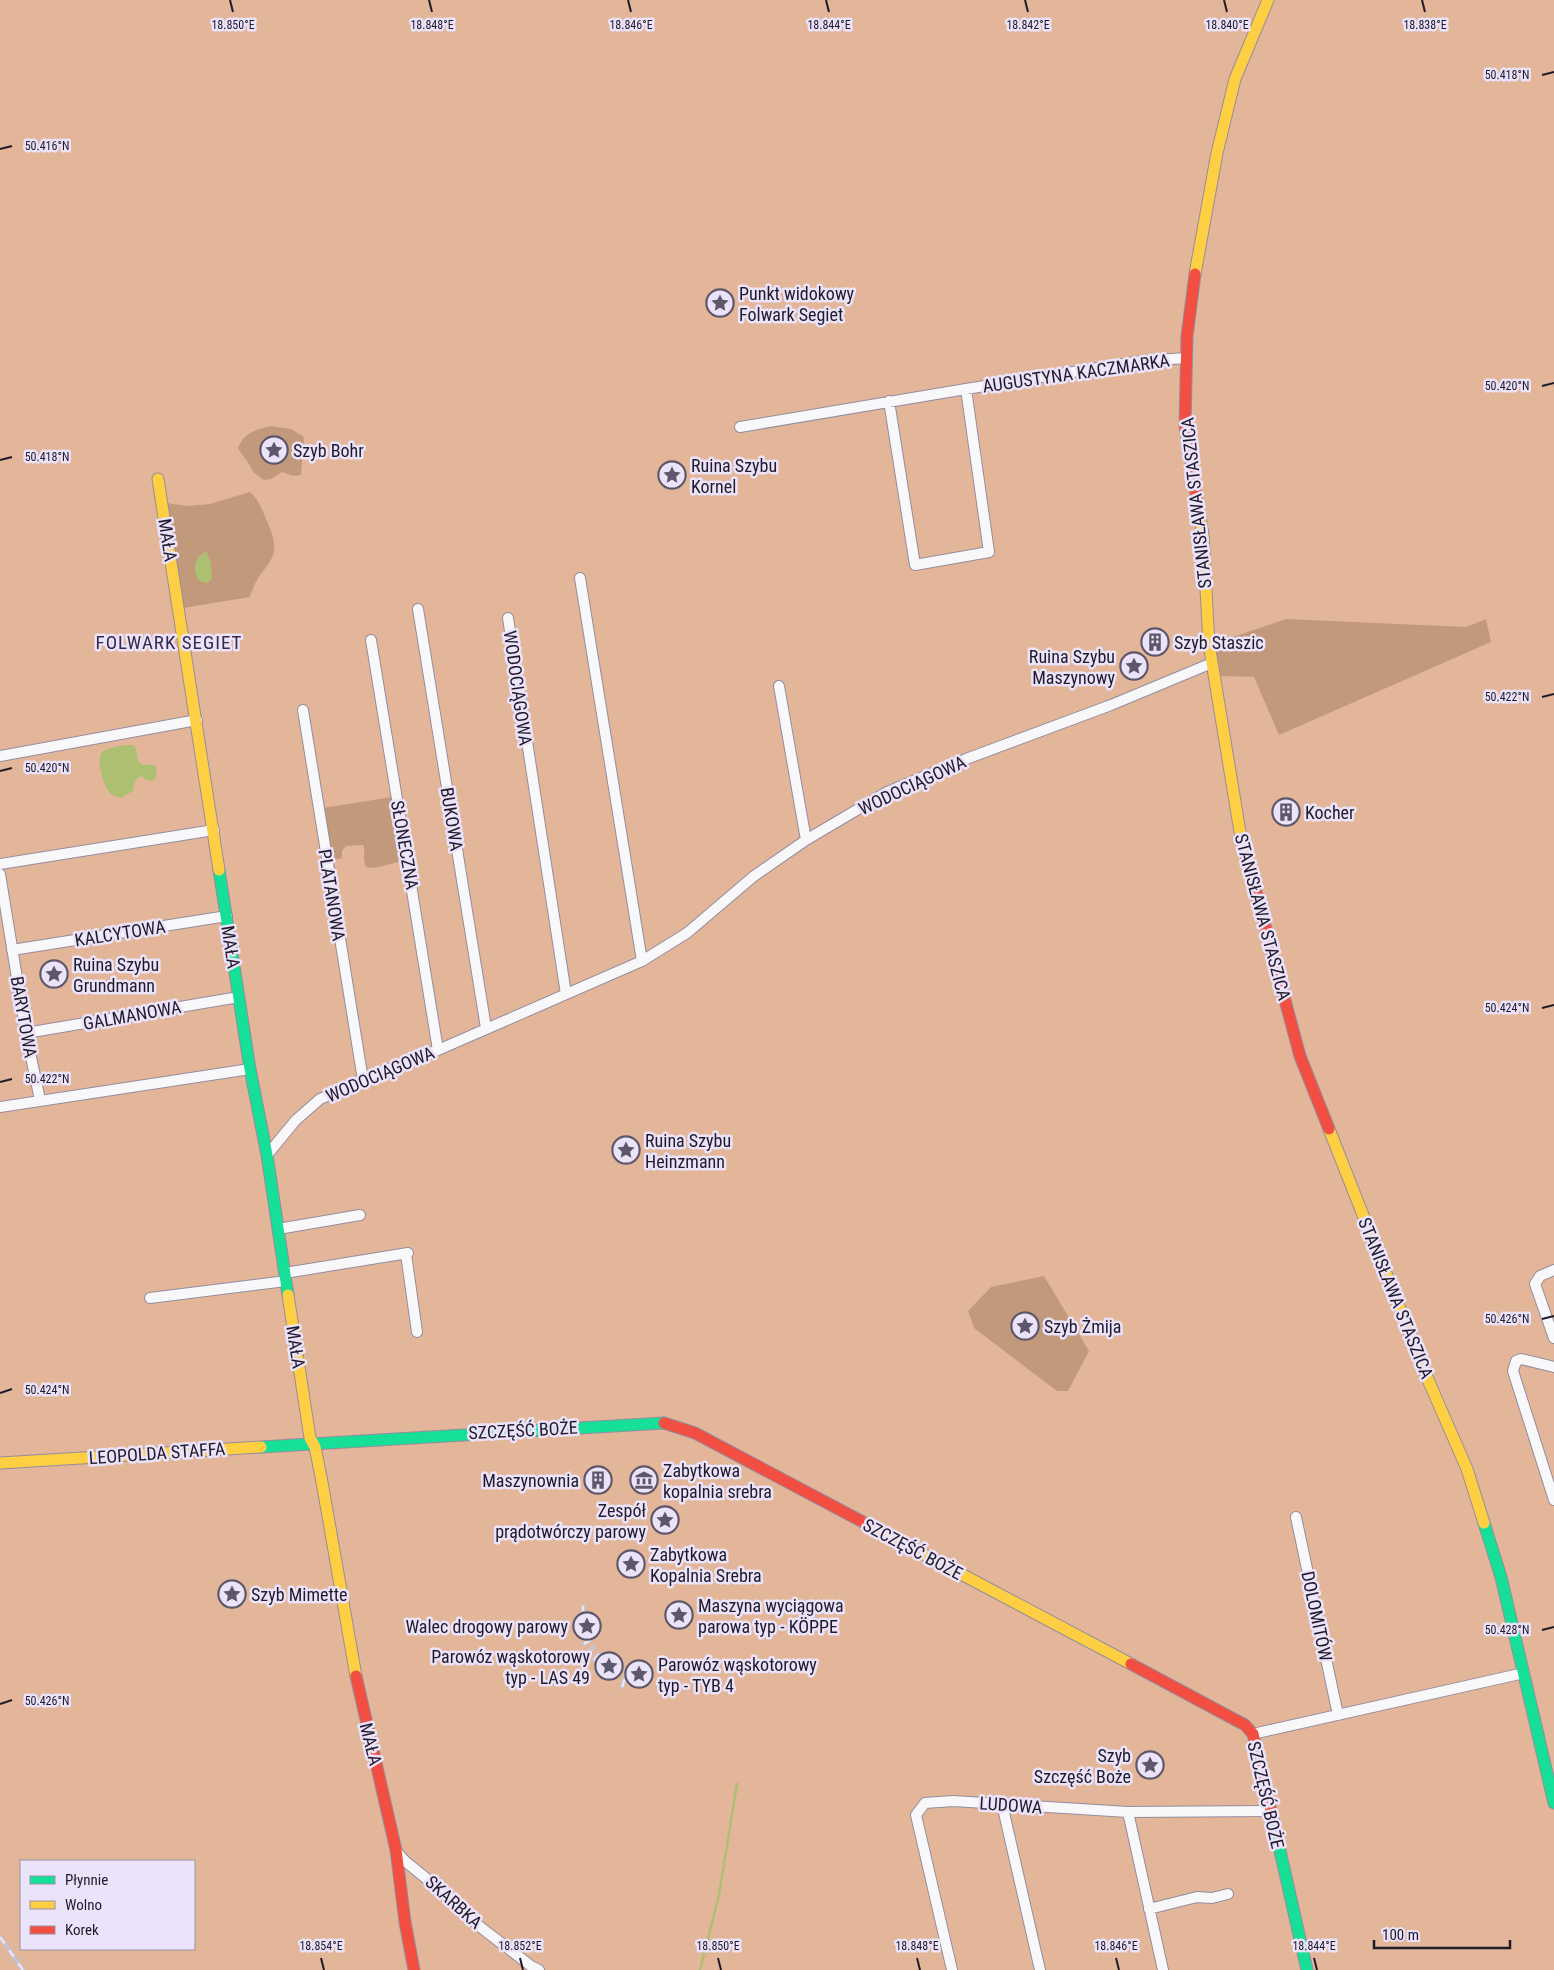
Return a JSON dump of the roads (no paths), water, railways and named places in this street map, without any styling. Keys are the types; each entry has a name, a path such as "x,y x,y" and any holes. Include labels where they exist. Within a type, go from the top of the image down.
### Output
{"street":[{"name":"STANISŁAWA STASZICA","path":"1268,0 1235,79 1216,153 1192,294 1186,358 1185,426 1202,535 1209,644 1212,663 1240,832 1300,1056 1429,1382 1467,1469 1501,1577 1554,1803"},
{"name":"AUGUSTYNA KACZMARKA","path":"740,427 966,389 1142,362 1186,358"},
{"name":"AUGUSTYNA KACZMARKA","path":"889,401 915,565 989,552 966,389"},
{"name":"MAŁA","path":"158,478 250,1069 267,1155 310,1438 313,1443 334,1541 359,1694 396,1850 405,1922 414,1970"},
{"path":"580,578 642,961"},
{"name":"BUKOWA","path":"418,609 486,1028"},
{"name":"WODOCIĄGOWA","path":"508,618 566,994"},
{"name":"SŁONECZNA","path":"371,640 438,1050"},
{"name":"WODOCIĄGOWA","path":"267,1155 306,1110 320,1099 642,961 687,933 754,876 806,840 887,792 966,759 1111,705 1212,663"},
{"path":"779,686 806,840"},
{"name":"PLATANOWA","path":"302,710 362,1080"},
{"path":"0,756 197,720"},
{"path":"0,864 214,830"},
{"name":"BARYTOWA","path":"0,874 26,1033 40,1100"},
{"name":"KALCYTOWA","path":"12,950 227,916"},
{"name":"GALMANOWA","path":"26,1033 239,997"},
{"path":"0,1107 250,1069"},
{"path":"278,1229 360,1215"},
{"path":"150,1298 285,1277 407,1254 417,1332"},
{"path":"1554,1270 1540,1276 1535,1284 1554,1338"},
{"path":"1554,1367 1521,1359 1514,1366 1514,1378 1554,1500"},
{"name":"SZCZĘŚĆ BOŻE","path":"313,1443 663,1423 695,1433 1245,1725 1252,1734 1308,1970"},
{"name":"LEOPOLDA STAFFA","path":"0,1463 313,1443"},
{"name":"DOLOMITÓW","path":"1296,1518 1338,1715"},
{"path":"1252,1734 1524,1673"},
{"name":"LUDOWA","path":"952,1970 916,1815 926,1803 953,1801 1128,1812 1270,1811"},
{"path":"1002,1804 1040,1970"},
{"path":"1128,1812 1163,1970"},
{"name":"SKARBKA","path":"396,1850 406,1862 443,1892 480,1926 531,1966 539,1970"},
{"path":"1149,1909 1197,1897 1212,1898 1228,1894"}],"waterway":[{"path":"700,1970 719,1895 737,1784"}],"railway":[{"path":"583,1606 583,1611"},
{"path":"584,1644 591,1639"},
{"path":"584,1656 594,1647"},
{"path":"594,1660 599,1654"},
{"path":"596,1671 605,1658"},
{"path":"604,1676 611,1662"},
{"path":"613,1676 617,1666"},
{"path":"622,1687 628,1668"},
{"path":"638,1680 641,1669"},
{"path":"0,1937 23,1970"}],"place":[{"name":"Punkt widokowy Folwark Segiet","path":"720,303"},
{"name":"Szyb Bohr","path":"274,450"},
{"name":"Ruina Szybu Kornel","path":"672,475"},
{"name":"Szyb Staszic","path":"1155,642"},
{"name":"Ruina Szybu Maszynowy","path":"1134,666"},
{"name":"Kocher","path":"1286,812"},
{"name":"Ruina Szybu Grundmann","path":"54,974"},
{"name":"Ruina Szybu Heinzmann","path":"626,1150"},
{"name":"Szyb Żmija","path":"1025,1326"},
{"name":"Maszynownia","path":"598,1480"},
{"name":"Zabytkowa kopalnia srebra","path":"644,1480"},
{"name":"Zespół prądotwórczy parowy","path":"665,1520"},
{"name":"Zabytkowa Kopalnia Srebra","path":"631,1564"},
{"name":"Szyb Mimette","path":"232,1594"},
{"name":"Maszyna wyciągowa parowa typ - KÖPPE","path":"679,1615"},
{"name":"Walec drogowy parowy","path":"587,1626"},
{"name":"Parowóz wąskotorowy typ - LAS 49","path":"609,1666"},
{"name":"Parowóz wąskotorowy typ - TYB 4","path":"639,1674"},
{"name":"Szyb Szczęść Boże","path":"1150,1765"}],"district":[{"name":"FOLWARK SEGIET","path":"169,642"}]}
